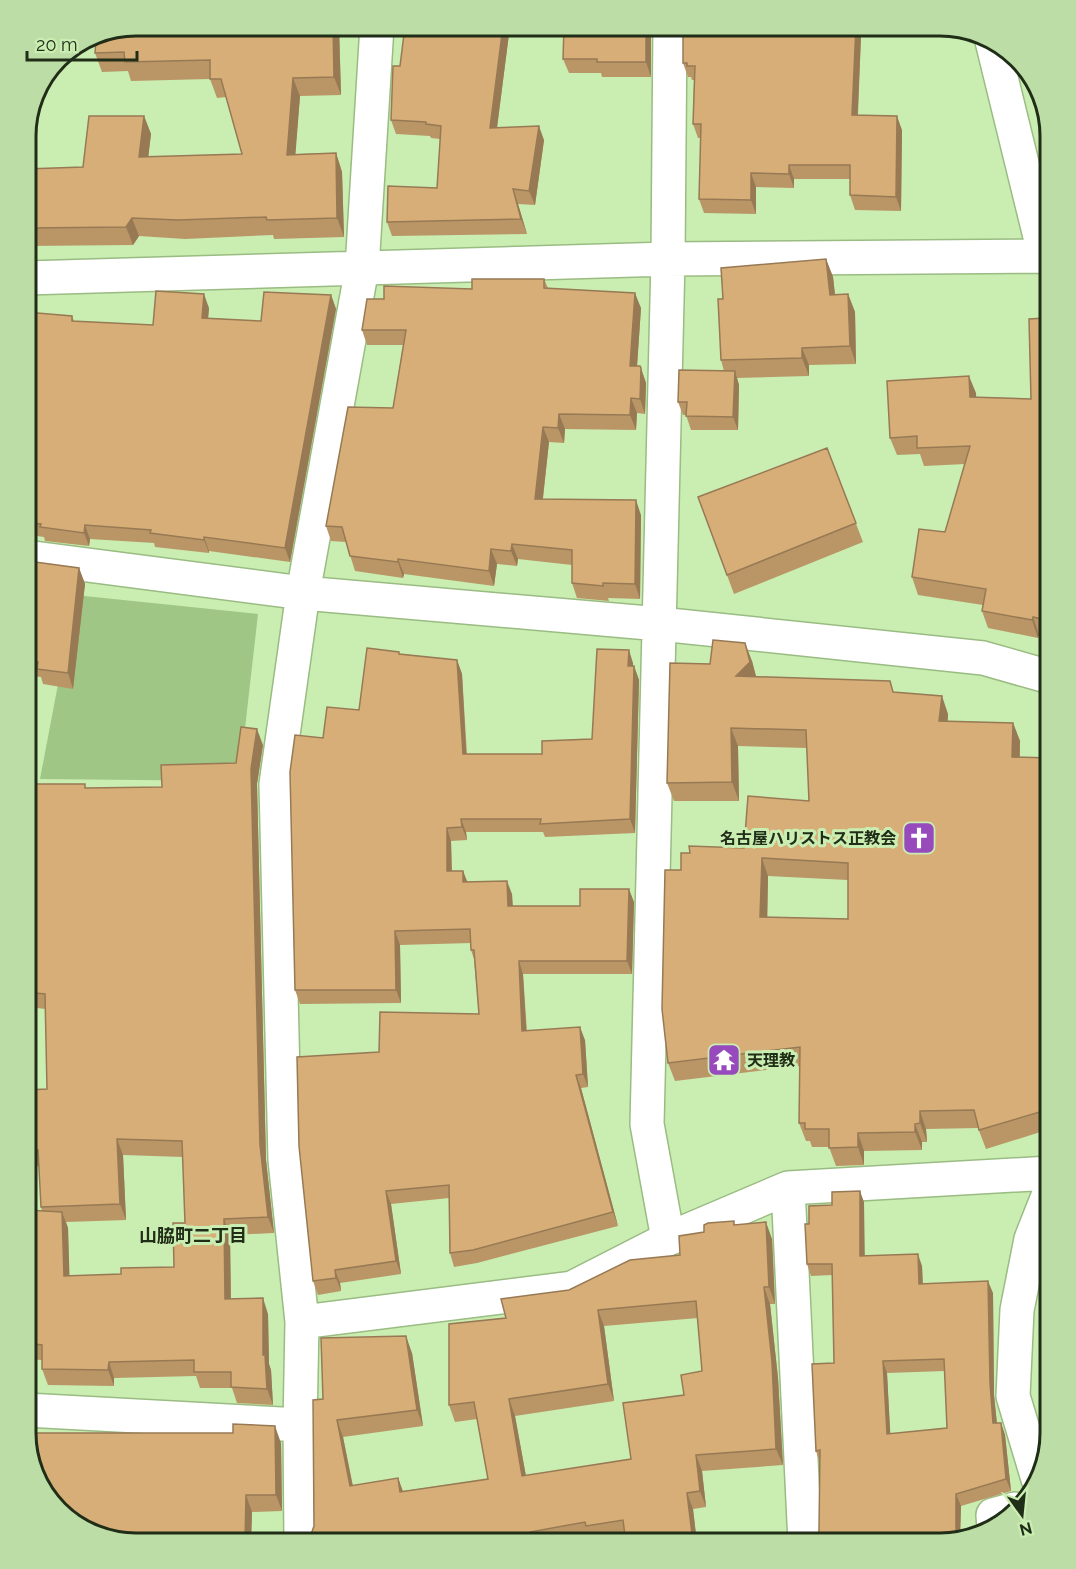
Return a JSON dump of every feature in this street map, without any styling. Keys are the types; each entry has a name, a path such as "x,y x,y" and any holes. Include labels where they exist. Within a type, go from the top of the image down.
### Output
{"street":[{"path":"302,1533 300,1425 302,1322 285,1160 276,784 303,593 362,268 376,36"},
{"path":"668,1239 647,1124 668,259 670,36"},
{"path":"995,53 1040,225"},
{"path":"36,278 668,259 1040,256"},
{"path":"36,558 303,593 660,624 983,658 1040,674"},
{"path":"302,1322 572,1288 668,1239 788,1188 1040,1174"},
{"path":"788,1188 804,1533"},
{"path":"1034,1466 1013,1396 1017,1310 1031,1239 1040,1216"},
{"path":"36,1411 300,1425"}],"green space":[{"path":"75,595 258,614 239,781 40,779"}],"building":[{"path":"136,36 333,36 334,77 293,78 287,155 336,153 337,218 267,220 266,217 178,220 132,218 126,227 36,228 36,169 83,167 89,116 144,116 139,157 242,154 221,79 210,79 210,60 125,62 124,52 95,53 96,45 98,44 117,38"},
{"path":"404,36 502,36 490,128 539,126 529,191 513,189 521,219 387,222 388,186 437,188 441,126 426,124 426,122 391,120 393,66 400,66"},
{"path":"564,36 646,36 646,62 563,59"},
{"path":"683,36 856,36 852,115 897,116 896,197 850,195 850,165 789,165 789,174 751,173 751,200 699,199 701,124 693,124 695,66 687,66 687,63 683,63"},
{"path":"826,259 830,295 848,294 850,346 802,348 802,358 721,360 718,299 723,299 721,268"},
{"path":"472,279 544,279 544,288 635,293 630,366 641,368 640,399 631,398 630,415 559,414 558,428 543,427 535,499 636,500 635,584 603,583 603,586 572,583 572,550 512,544 511,551 491,549 489,571 398,559 398,562 350,556 342,527 326,526 348,407 393,408 406,330 362,330 367,299 384,299 384,286 472,289"},
{"path":"156,291 204,294 202,318 261,321 264,292 331,295 285,548 204,537 204,540 150,533 151,530 85,525 84,533 40,527 41,524 36,523 36,313 72,316 72,321 153,325"},
{"path":"1040,318 1040,619 1033,617 1032,620 982,611 986,589 912,577 919,529 945,532 970,446 917,448 917,436 890,438 887,381 969,376 970,397 1031,399 1029,319"},
{"path":"679,370 735,371 733,417 686,416 687,402 678,402"},
{"path":"827,448 856,523 727,575 698,497"},
{"path":"36,562 79,568 68,673 37,669 38,662 36,662"},
{"path":"713,640 745,643 750,662 736,676 890,681 893,692 942,696 939,721 1013,723 1012,757 1040,758 1040,1112 979,1130 974,1110 920,1111 920,1123 915,1124 915,1132 858,1133 858,1147 829,1148 829,1129 805,1129 805,1123 799,1123 800,1047 668,1063 662,1009 665,870 681,870 681,853 690,853 689,846 744,848 748,796 809,801 806,730 731,728 732,782 667,783 670,663 710,664","holes":["762,858 848,863 848,919 760,917"]},
{"path":"367,648 457,660 463,754 542,754 542,741 592,739 597,649 629,650 628,666 634,666 630,819 540,824 541,819 461,819 462,827 447,828 447,871 463,871 463,882 507,881 508,906 580,906 580,889 629,889 627,961 519,961 522,1031 580,1027 583,1074 576,1075 613,1212 473,1250 450,1253 449,1185 386,1191 396,1261 335,1270 336,1278 313,1281 299,1146 297,1057 379,1052 380,1012 479,1014 470,929 395,931 396,990 295,990 290,772 295,735 323,738 327,707 359,710"},
{"path":"241,727 257,729 251,769 260,1145 268,1217 224,1219 225,1299 263,1298 263,1355 265,1355 267,1389 231,1387 231,1372 194,1372 194,1360 109,1362 108,1370 42,1369 42,1345 36,1344 36,1211 62,1212 64,1276 121,1274 121,1268 174,1267 173,1223 185,1223 182,1141 117,1139 120,1204 41,1207 38,1150 36,1150 36,1090 47,1089 45,994 36,993 36,784 85,784 85,788 162,787 161,765 236,763"},
{"path":"860,1191 860,1256 918,1254 919,1284 988,1281 993,1423 1001,1423 1006,1479 956,1494 956,1532 819,1533 820,1450 816,1451 812,1364 834,1363 832,1264 807,1264 805,1224 809,1224 809,1206 832,1205 832,1192","holes":["944,1359 947,1428 887,1434 883,1361"]},
{"path":"734,1221 734,1225 766,1222 769,1287 764,1287 772,1362 776,1449 696,1455 700,1491 687,1493 692,1533 625,1533 623,1520 586,1526 585,1522 530,1533 311,1533 314,1526 313,1400 323,1399 321,1338 406,1336 417,1410 337,1420 350,1486 398,1478 400,1492 488,1479 474,1402 449,1405 449,1324 506,1318 501,1299 569,1290 630,1260 680,1255 679,1236 704,1232 704,1225","holes":["696,1301 702,1371 681,1375 684,1395 623,1403 631,1459 522,1476 509,1399 608,1384 598,1310"]},
{"path":"233,1424 275,1426 276,1495 246,1495 245,1533 130,1533 104,1528 92,1523 65,1504 49,1483 39,1459 36,1433 233,1433"}],"place":[{"name":"名古屋ハリストス正教会","path":"919,838"},
{"name":"天理教","path":"724,1060"}],"district":[{"name":"山脇町二丁目","path":"193,1235"}]}
